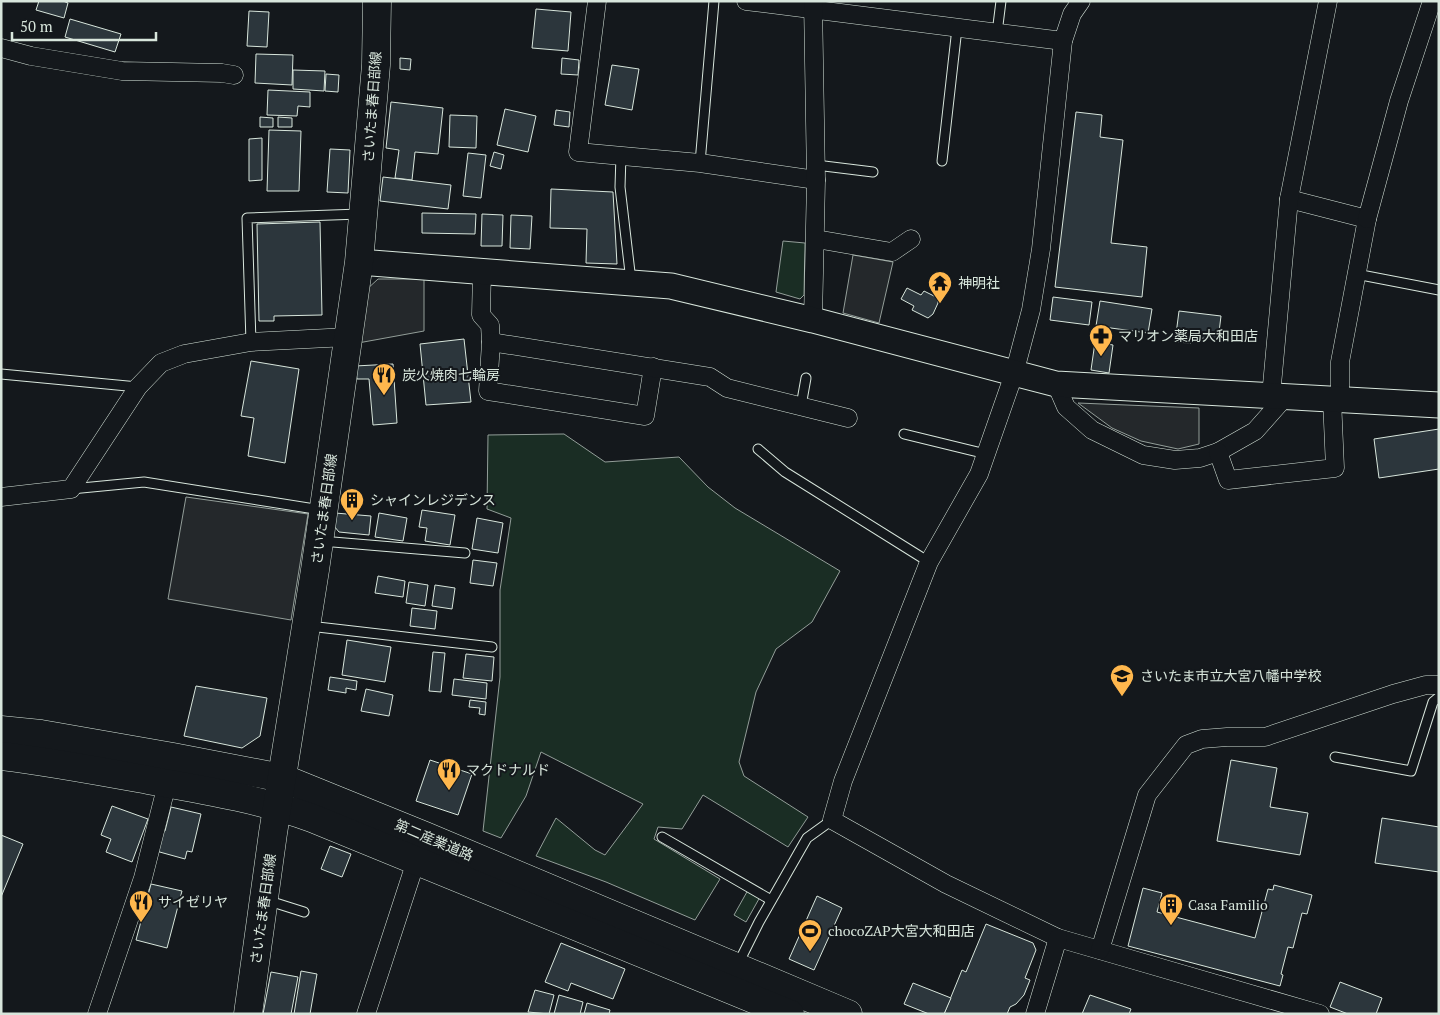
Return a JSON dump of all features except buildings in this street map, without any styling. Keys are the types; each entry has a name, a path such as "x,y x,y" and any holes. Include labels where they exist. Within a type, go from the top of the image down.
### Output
{"main road":[{"name":"さいたま春日部線","path":"248,1014 277,806 324,510 359,262 376,65 377,1"},
{"name":"第二産業道路","path":"1,730 41,734 282,778 408,829 736,968 763,999 848,1014"},
{"name":"第二産業道路","path":"1,756 167,784 277,806 312,818 763,999 790,1014"}],"street":[{"path":"598,1 578,152 816,173"},
{"path":"746,1 812,5 957,28 1063,41"},
{"path":"1081,1 1072,14 1063,41 1042,250 1031,310 1014,374 978,474 928,562 843,781 832,820 946,884 1058,938 1320,1014"},
{"path":"1056,384 1066,407 1092,430 1143,455 1175,460 1200,458 1218,452 1255,431 1278,396 1289,199 1328,1"},
{"path":"1218,452 1228,480 1335,468 1336,399 1340,362 1367,219 1399,100 1432,1"},
{"path":"812,5 816,173 813,320"},
{"path":"1,48 31,56 122,71 222,73 234,76"},
{"path":"1289,199 1367,219"},
{"path":"816,239 892,252 911,239"},
{"path":"359,262 671,286 813,320 1056,384 1439,405"},
{"path":"482,272 481,315 490,325 491,342 488,391 645,416 653,367"},
{"path":"1,497 71,489 138,388 161,364 184,354 252,342 348,337"},
{"path":"491,342 710,377 727,388 848,418"},
{"path":"1100,950 1147,795 1186,745 1202,739 1265,737 1394,694 1426,685 1439,685"},
{"path":"97,1014 143,878 167,784"},
{"path":"366,1014 416,860"},
{"path":"1036,1014 1058,938"}],"lane":[{"path":"700,163 714,1"},
{"path":"997,33 1001,1"},
{"path":"942,161 957,28"},
{"path":"621,155 620,187 631,283"},
{"path":"816,173 873,172"},
{"path":"252,342 247,218 364,214"},
{"path":"1356,274 1439,290"},
{"path":"1,374 138,388"},
{"path":"801,406 806,378"},
{"path":"904,434 986,454"},
{"path":"758,449 785,472 928,562"},
{"path":"71,489 144,482 324,510"},
{"path":"319,541 465,553"},
{"path":"306,626 492,647"},
{"path":"1335,757 1411,771 1433,702 1439,697"},
{"path":"736,968 771,900 807,838 832,820"},
{"path":"662,837 771,900"},
{"path":"264,899 304,912"}],"green space":[{"path":"783,241 805,243 804,295 800,299 776,292"},
{"path":"564,434 605,462 679,457 708,487 735,508 840,571 812,622 776,649 756,692 739,762 744,776 808,817 788,847 703,795 682,829 658,827 654,839 720,879 695,920 606,882 536,856 556,818 595,850 605,855 643,804 541,752 526,796 501,838 483,831 500,677 500,590 511,518 487,509 488,435"},
{"path":"748,890 760,897 746,922 734,915"}],"shaded area":[{"path":"853,255 893,262 879,323 843,313"},
{"path":"378,279 424,279 424,331 358,343 365,291"},
{"path":"1078,403 1199,408 1199,444 1178,449 1141,441 1112,428"},
{"path":"186,497 308,514 291,620 168,599"}],"place":[{"name":"神明社","path":"940,304"},
{"name":"マリオン薬局大和田店","path":"1101,357"},
{"name":"炭火焼肉七輪房","path":"384,396"},
{"name":"シャインレジデンス","path":"352,521"},
{"name":"さいたま市立大宮八幡中学校","path":"1122,697"},
{"name":"マクドナルド","path":"449,791"},
{"name":"サイゼリヤ","path":"141,923"},
{"name":"Casa Familio","path":"1171,926"},
{"name":"chocoZAP大宮大和田店","path":"810,952"}]}
